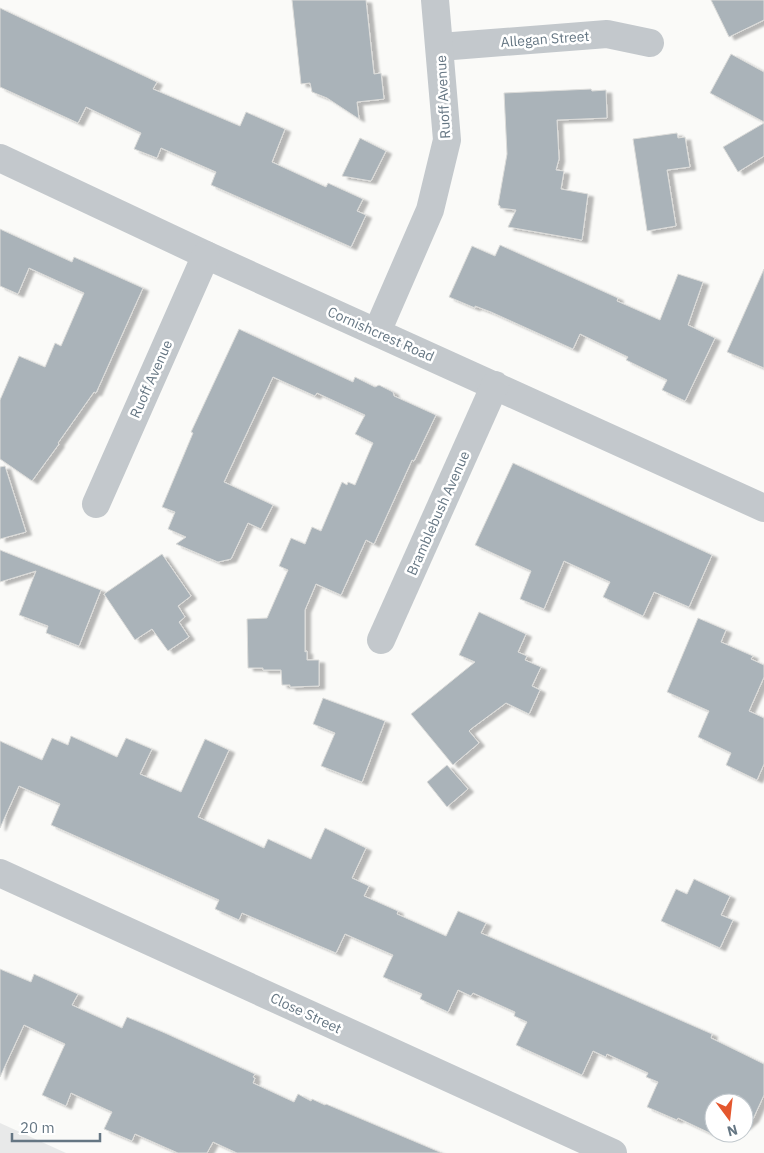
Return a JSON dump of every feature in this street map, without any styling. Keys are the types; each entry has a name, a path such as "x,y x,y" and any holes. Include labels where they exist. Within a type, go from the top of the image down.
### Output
{"street":[{"name":"Ruoff Avenue","path":"377,332 430,210 447,140 435,0"},
{"name":"Allegan Street","path":"440,47 607,34 650,43"},
{"name":"Cornishcrest Road","path":"0,158 206,255 764,508"},
{"name":"Ruoff Avenue","path":"96,504 206,255"},
{"name":"Bramblebush Avenue","path":"381,640 495,386"},
{"name":"Close Street","path":"0,873 612,1153"}],"shaded area":[{"path":"0,1123 66,1153 0,1153"}],"building":[{"path":"292,0 366,0 374,74 381,73 384,99 357,102 359,119 327,98 312,92 310,83 301,84"},
{"path":"711,0 764,0 764,20 729,37"},
{"path":"0,8 157,82 153,89 240,126 246,112 285,129 272,162 326,187 328,183 363,199 357,211 366,215 351,247 211,185 216,172 161,148 157,158 134,149 141,133 86,107 78,123 0,87"},
{"path":"731,54 764,72 764,122 710,93"},
{"path":"591,89 592,91 606,90 607,118 557,120 559,159 556,170 564,171 561,189 588,194 582,240 508,227 516,210 500,208 498,205 507,154 504,93"},
{"path":"764,123 764,156 738,172 723,147"},
{"path":"677,133 678,138 685,137 690,167 667,170 676,226 647,231 633,139"},
{"path":"360,138 386,151 371,181 342,176"},
{"path":"0,229 72,262 74,257 143,288 96,393 94,392 32,481 0,459 0,400 19,356 45,367 55,343 61,346 84,293 29,268 18,294 0,286"},
{"path":"500,245 618,298 617,301 660,320 678,274 703,282 688,325 715,338 685,401 662,390 667,380 626,360 628,357 580,334 573,349 491,312 475,306 475,308 449,297 472,246 495,256"},
{"path":"764,269 764,368 727,352"},
{"path":"239,329 353,382 355,377 375,387 379,385 393,392 394,396 436,415 414,461 412,460 374,544 366,540 341,595 316,584 305,610 305,652 307,651 307,660 319,660 319,686 290,687 290,685 282,685 281,670 248,668 247,619 267,618 288,570 279,566 291,538 305,544 312,527 321,531 342,482 347,485 348,482 355,485 373,443 355,434 365,415 317,393 315,396 273,377 224,482 273,505 261,529 248,523 231,559 218,562 176,544 186,537 168,529 175,512 162,507 193,433 191,432"},
{"path":"513,463 712,555 689,607 654,592 643,616 603,597 610,582 564,561 544,609 520,599 531,571 475,545"},
{"path":"5,466 26,532 0,539 0,467"},
{"path":"0,550 101,590 79,646 46,633 48,626 19,615 36,571 0,582"},
{"path":"162,554 191,596 178,606 185,617 179,622 189,637 168,651 152,629 135,640 104,594"},
{"path":"479,612 526,634 518,652 527,656 525,660 541,667 532,686 540,690 529,714 506,703 471,729 469,731 479,743 453,765 411,714 475,662 459,655"},
{"path":"698,618 726,630 721,642 753,656 751,659 764,665 764,677 749,711 764,718 764,764 757,780 726,765 731,753 698,737 709,711 667,692"},
{"path":"323,698 385,721 362,782 321,766 335,733 313,724"},
{"path":"71,736 117,757 126,738 152,749 140,774 181,792 205,739 229,750 198,817 264,848 268,839 311,859 325,828 366,848 352,878 369,886 364,896 398,911 397,914 446,936 458,911 486,923 481,933 712,1034 711,1038 764,1064 764,1095 754,1117 754,1093 704,1093 704,1130 678,1118 677,1120 647,1107 658,1082 646,1077 648,1073 607,1054 606,1057 593,1051 582,1075 516,1045 527,1022 514,1016 515,1012 473,993 471,996 458,990 448,1012 420,999 422,994 383,977 393,955 345,934 336,953 242,913 239,920 215,909 219,900 51,825 60,804 19,786 0,828 0,741 42,760 52,738 68,745"},
{"path":"447,765 468,789 447,807 427,782"},
{"path":"694,879 730,896 721,915 733,920 720,948 661,921 676,889 687,894"},
{"path":"0,969 31,982 34,974 78,994 72,1005 122,1028 127,1017 165,1033 255,1074 253,1083 294,1102 298,1094 311,1101 312,1099 326,1104 442,1153 237,1153 213,1142 207,1153 178,1153 135,1134 132,1141 104,1129 112,1112 71,1093 66,1106 42,1095 65,1044 24,1025 0,1077"}]}
